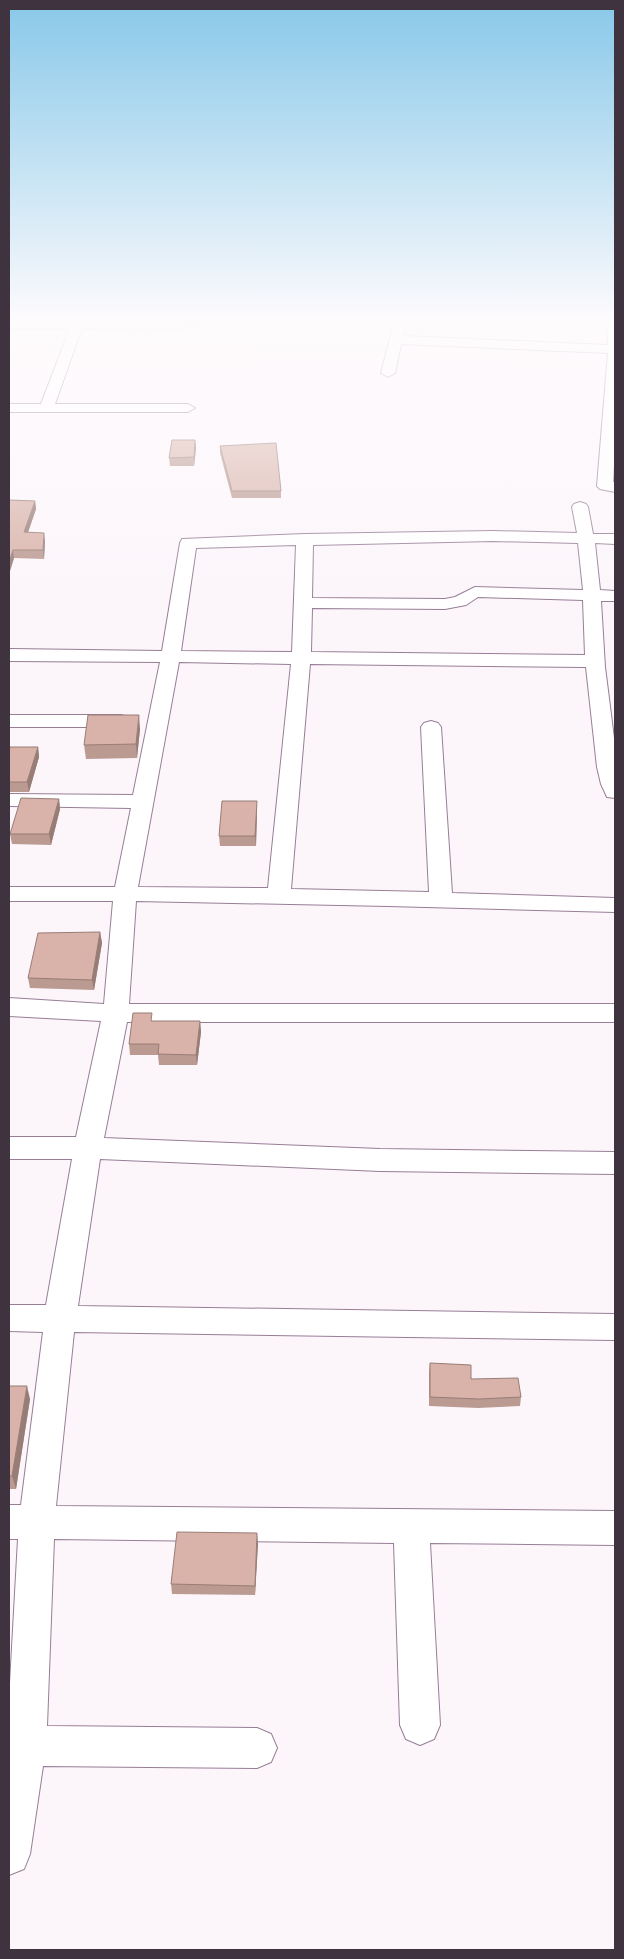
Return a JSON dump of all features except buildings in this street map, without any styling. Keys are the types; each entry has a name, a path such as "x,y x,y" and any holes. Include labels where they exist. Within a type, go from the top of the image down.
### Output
{"street":[{"path":"610,414 605,486 615,487"},
{"path":"580,507 587,537 594,596 595,661 608,708 607,762 615,792"},
{"path":"9,1854 26,1746 23,1522 60,1318 88,1148 116,1012 125,893 171,656 188,543 493,536 615,539"},
{"path":"279,896 300,658 305,540"},
{"path":"303,603 446,604 460,601 475,592 615,596"},
{"path":"9,655 595,661"},
{"path":"9,721 158,721"},
{"path":"431,727 441,899"},
{"path":"9,800 143,802"},
{"path":"9,894 125,893 615,904"},
{"path":"9,1007 116,1012 615,1013"},
{"path":"9,1148 88,1148 380,1160 615,1163"},
{"path":"9,1318 615,1328"},
{"path":"23,1522 615,1528"},
{"path":"412,1526 420,1725"},
{"path":"26,1746 257,1748"}]}
